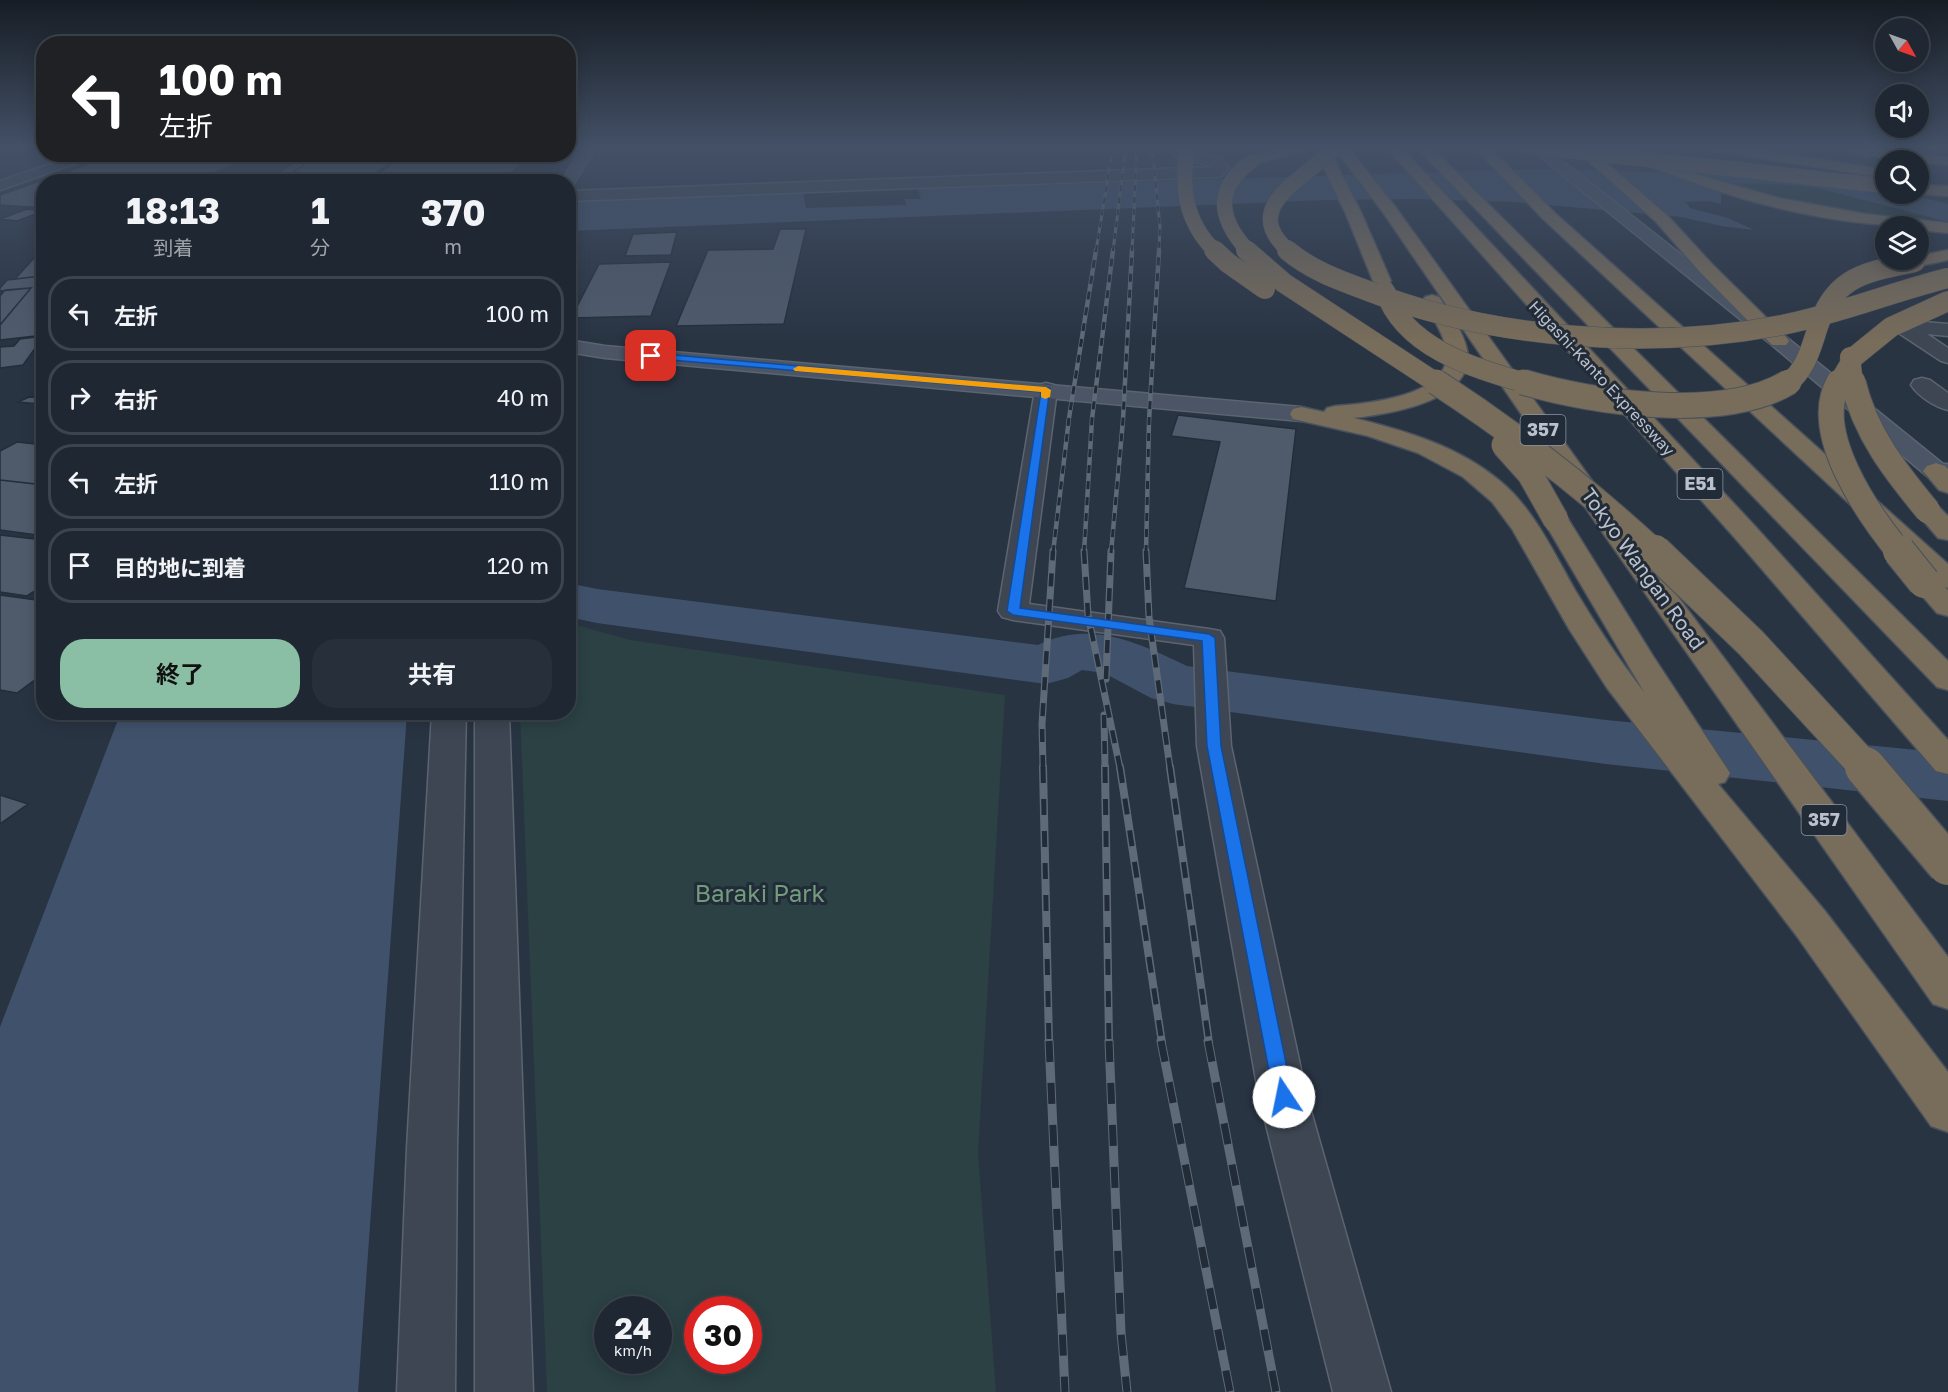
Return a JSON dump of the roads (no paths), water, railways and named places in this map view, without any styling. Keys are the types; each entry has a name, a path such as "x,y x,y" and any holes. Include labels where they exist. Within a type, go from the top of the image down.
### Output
{"highway":[{"path":"1189,211 1192,224 1220,257 1258,285 1393,363 1480,423 1530,474 1637,656 1791,898"},
{"path":"1224,211 1228,223 1247,250 1283,281 1509,432 1615,515 1752,644 1882,784 1948,865"},
{"path":"1270,211 1269,226 1276,238 1295,257 1340,281 1395,301 1445,314 1572,334 1640,338 1705,336 1752,331 1813,318 1948,278"},
{"path":"1352,211 1372,253 1389,304 1412,333 1447,355 1472,366 1522,382 1576,395 1621,401 1673,405 1724,402 1768,392 1788,383 1800,372 1809,357 1827,302 1836,292 1859,277 1885,270"},
{"path":"1301,414 1339,413 1399,403 1420,397 1437,388 1454,373 1457,363 1456,347 1411,265 1389,211"},
{"name":"Tokyo Wangan Road","path":"1390,211 1606,520 1948,991"},
{"name":"Higashi-Kanto Expressway","path":"1450,211 1744,531 1948,762"},
{"name":"Higashi-Kanto Expressway","path":"1485,211 1948,680"},
{"path":"1544,211 1948,579"},
{"path":"1653,211 1779,341"},
{"path":"1659,211 1662,219"},
{"path":"1829,211 1948,228"},
{"path":"1929,259 1948,255"},
{"path":"1895,270 1875,280 1866,290 1852,320 1850,380 1868,430 1897,474 1948,532"},
{"path":"1948,301 1922,311 1894,326 1856,354 1839,382 1830,410 1833,441 1844,474 1865,509 1897,550 1948,607"},
{"path":"1301,414 1353,424 1420,446 1472,472 1492,488 1519,519 1600,655 1666,745 1791,898 1948,1110"}],"street":[{"path":"1614,211 1779,341 1944,476"},
{"path":"1948,330 1901,327 1948,357"},
{"path":"576,347 605,352 1301,414"},
{"path":"1922,385 1948,403"},
{"path":"1046,390 1013,611 1209,638 1214,746 1284,1097 1362,1392"},
{"path":"426,1392 432,1148 449,720"},
{"path":"492,720 504,1392"}],"water":[{"path":"576,211 1058,211 576,231"},
{"path":"1615,211 1701,211 1728,218 1754,230 1721,226 1681,217"},
{"path":"118,720 406,720 358,1392 0,1392 0,1027"}],"waterway":[{"path":"1940,211 1948,213"},
{"path":"576,602 1046,665 1073,651 1118,656 1173,684 1606,742 1948,777"}],"railway":[{"path":"1096,251 1102,211"},
{"path":"1113,251 1118,211"},
{"path":"1132,251 1134,211"},
{"path":"1158,211 1159,251"},
{"path":"1053,553 1069,418 1096,250"},
{"path":"1084,552 1092,419 1113,250"},
{"path":"1111,553 1123,420 1132,250"},
{"path":"1146,552 1149,421 1159,250"},
{"path":"1043,768 1042,724 1053,551"},
{"path":"1106,679 1111,551"},
{"path":"1084,552 1088,615 1120,768"},
{"path":"1146,552 1149,617 1170,768"},
{"path":"1104,715 1105,768"},
{"path":"1043,767 1049,1043"},
{"path":"1105,767 1109,1043"},
{"path":"1120,767 1162,1043"},
{"path":"1170,767 1209,1043"},
{"path":"1049,1041 1065,1392"},
{"path":"1109,1041 1121,1333 1127,1392"},
{"path":"1161,1041 1230,1392"},
{"path":"1208,1041 1276,1392"}],"park label":[{"name":"Baraki Park","path":"760,894"}]}
